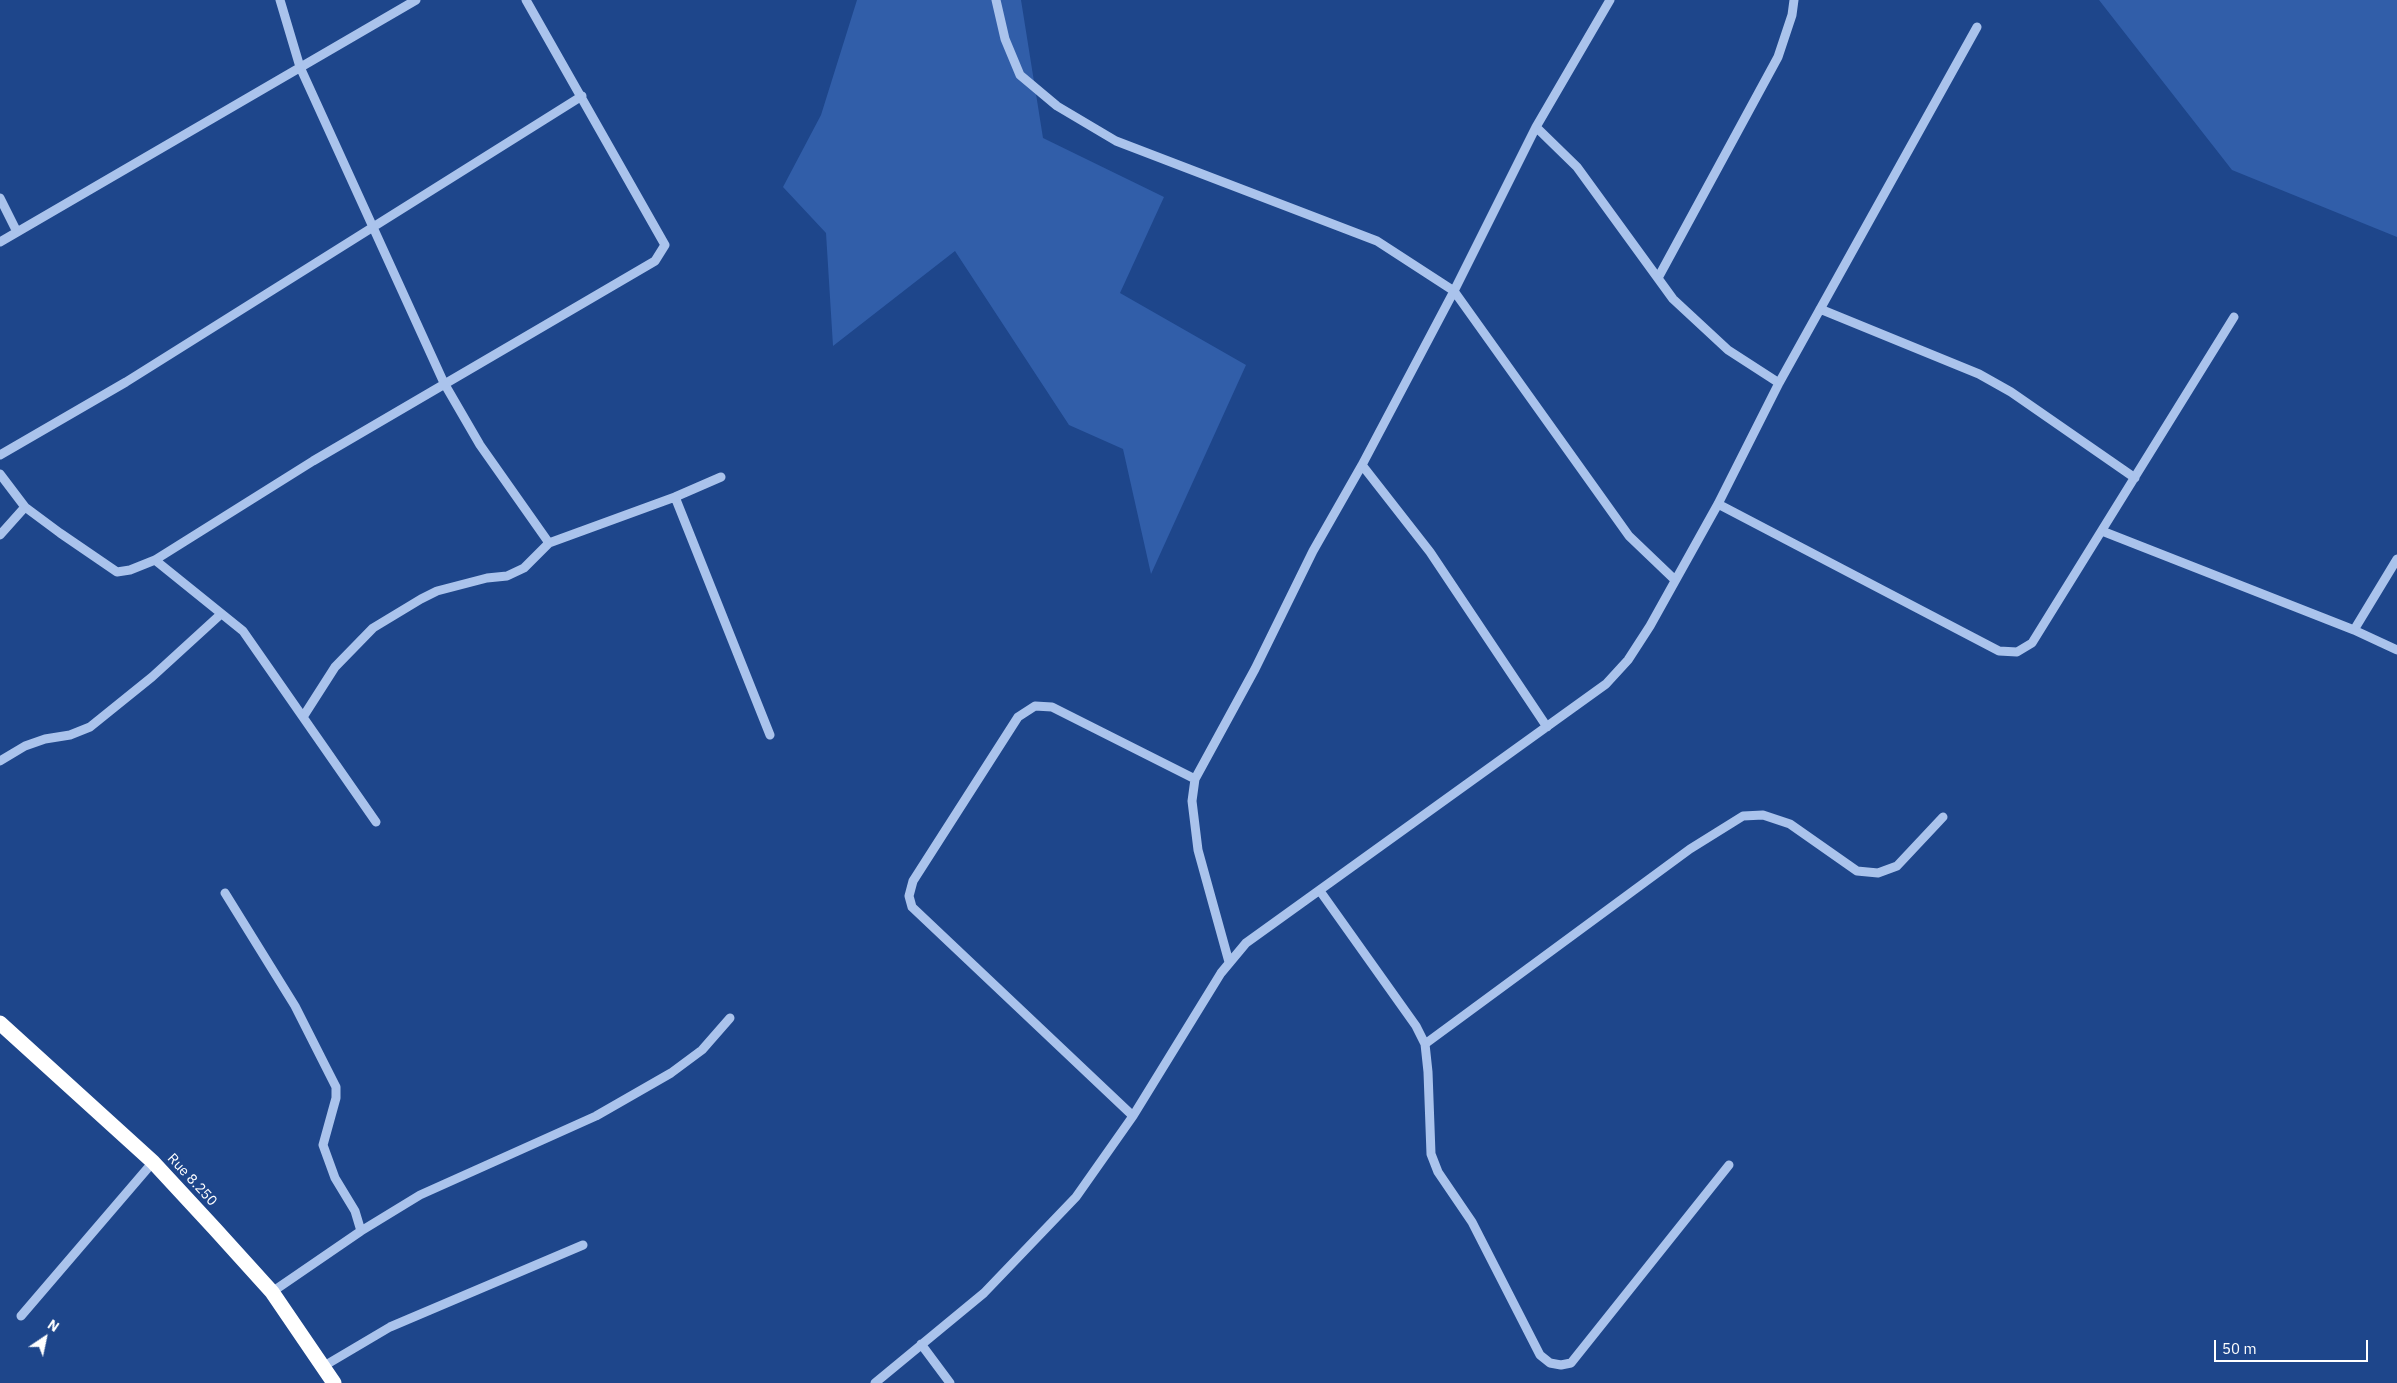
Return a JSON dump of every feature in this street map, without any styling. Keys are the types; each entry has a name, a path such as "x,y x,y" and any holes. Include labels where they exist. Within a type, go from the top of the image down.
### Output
{"highway":[{"name":"Rue 8.250","path":"1,1026 153,1162 272,1292 334,1383"}],"street":[{"path":"280,0 300,66 444,383 480,445 549,543"},
{"path":"0,242 416,0"},
{"path":"0,474 25,507 117,572 130,570 155,560 444,383 655,261 665,245 526,0"},
{"path":"996,0 1005,39 1020,75 1057,106 1116,141 1378,241 1454,291 1629,536 1675,580"},
{"path":"1229,962 1198,850 1192,801 1195,779 1255,669 1313,551 1362,465 1454,291 1536,127 1610,0"},
{"path":"1658,278 1778,57 1792,15 1794,0"},
{"path":"875,1383 984,1293 1076,1197 1133,1116 1229,962 1246,944 1606,684 1628,660 1718,504 1779,383 1977,28"},
{"path":"0,455 126,382 582,96"},
{"path":"1536,127 1577,167 1674,299 1728,350 1779,383"},
{"path":"0,198 17,232"},
{"path":"1820,309 1980,374 2010,392 2135,478"},
{"path":"1718,504 1999,651 2017,652 2032,642 2234,317"},
{"path":"1362,465 1430,552 1547,727"},
{"path":"303,717 335,667 372,628 438,591 487,578 507,576 524,568 549,543 675,497 721,477"},
{"path":"675,497 770,735"},
{"path":"0,535 25,507"},
{"path":"2102,530 2354,630 2397,650"},
{"path":"155,560 243,631 376,822"},
{"path":"2354,630 2397,560"},
{"path":"0,761 26,746 44,739 70,735 90,727 152,677 221,614"},
{"path":"1133,1116 912,908 909,896 913,881 1018,717 1035,706 1052,707 1195,779"},
{"path":"1424,1044 1690,849 1743,816 1763,815 1790,824 1857,871 1878,873 1897,866 1943,816"},
{"path":"1320,891 1416,1026 1424,1044 1428,1072 1432,1154 1438,1172 1472,1222 1540,1355 1550,1363 1561,1365 1571,1363 1729,1164"},
{"path":"224,893 295,1006 336,1087 336,1098 323,1145 335,1178 355,1211 361,1231"},
{"path":"272,1292 361,1231 420,1196 596,1116 671,1073 702,1050 730,1018"},
{"path":"21,1316 153,1162"},
{"path":"324,1366 390,1327 583,1245"},
{"path":"921,1344 950,1383"}],"shaded area":[{"path":"857,0 1021,0 1043,138 1164,197 1120,293 1246,365 1151,574 1123,449 1069,425 955,251 833,346 826,233 783,187 821,115"},
{"path":"2099,0 2397,0 2397,237 2232,170"}]}
